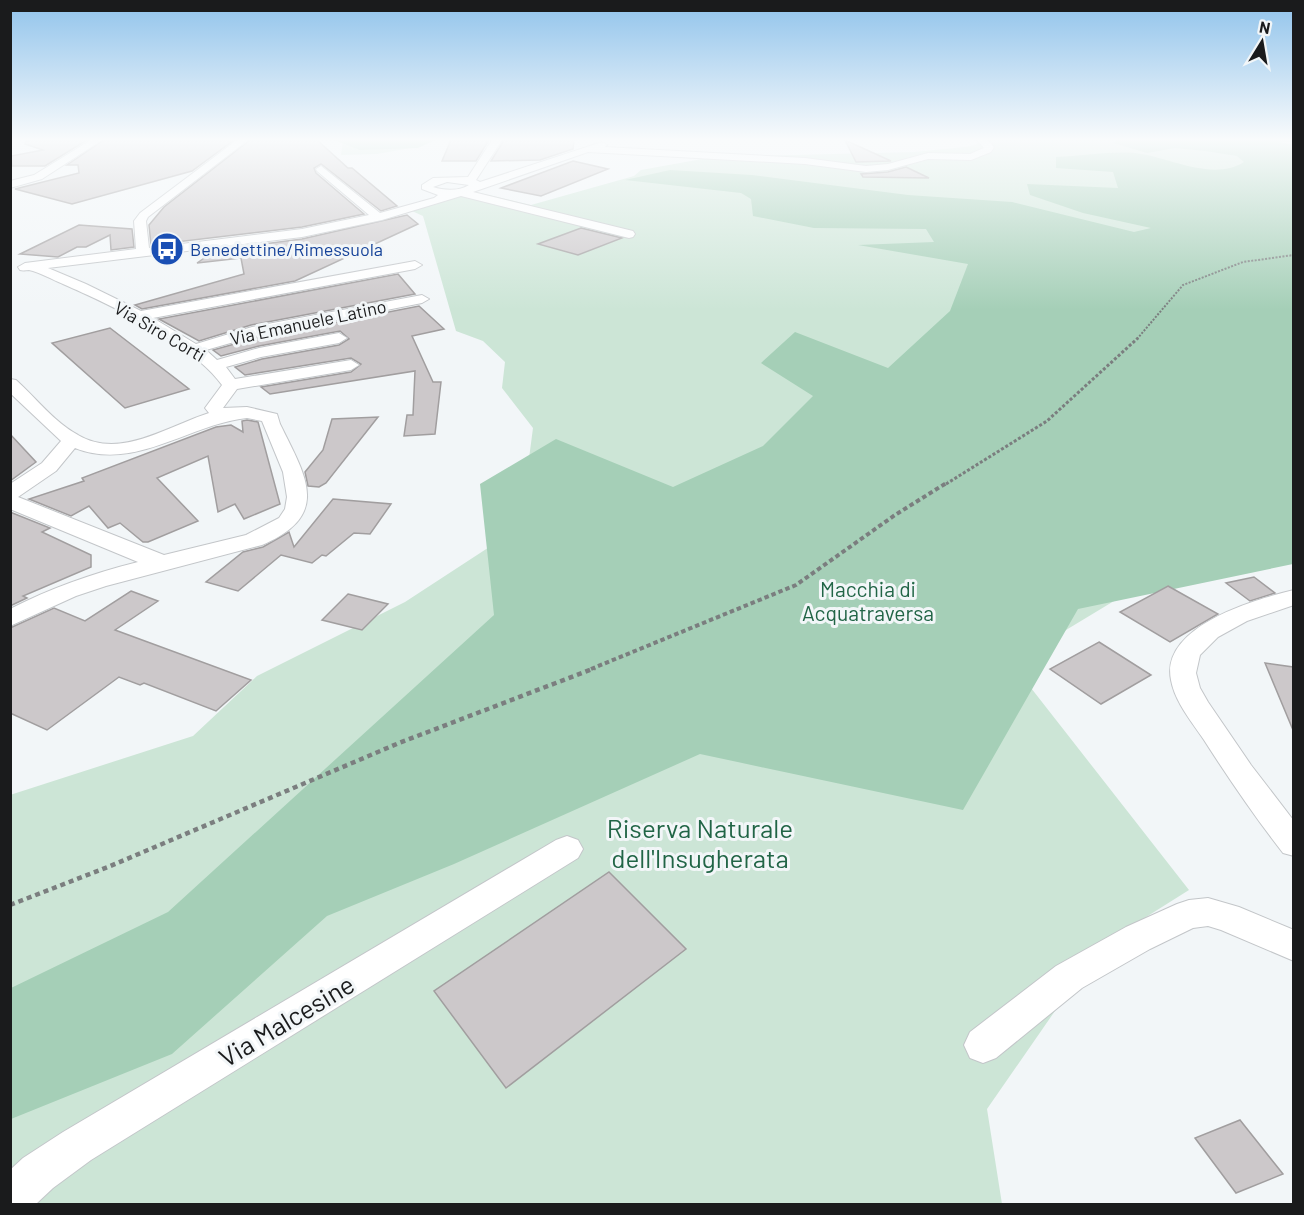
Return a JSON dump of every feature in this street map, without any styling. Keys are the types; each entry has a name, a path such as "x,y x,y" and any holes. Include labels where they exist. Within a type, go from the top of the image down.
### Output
{"street":[{"path":"143,254 140,221 144,215 168,197"},
{"path":"354,197 378,217"},
{"path":"18,266 143,254 294,234 378,217 446,197"},
{"path":"476,197 629,234"},
{"path":"137,316 415,265"},
{"name":"Via Siro Corti","path":"18,266 38,269 60,278 137,316 194,349 216,365 231,385"},
{"name":"Via Emanuele Latino","path":"194,349 247,333 422,299"},
{"path":"216,365 259,353 339,338"},
{"path":"220,415 214,408 231,385 351,365"},
{"path":"10,384 72,440 95,448 120,449 162,439 220,415 247,411 271,418 271,424 296,479 296,507 289,520 273,531 254,540 164,563 67,592 10,619"},
{"path":"10,493 50,467 72,440"},
{"path":"10,501 134,553 164,563"},
{"path":"1293,597 1229,621 1210,631 1187,656 1183,672 1188,691 1227,754 1249,788 1293,844"},
{"name":"Via Malcesine","path":"10,1200 38,1173 77,1146 567,849"},
{"path":"983,1045 1069,977 1138,938 1190,914 1208,912 1227,917 1293,946"}],"path":[{"path":"10,905 108,867 399,743 643,649 796,585 895,515 1047,421 1130,348 1182,285 1243,262 1293,255"}],"green space":[{"name":"Riserva Naturale dell'Insugherata","path":"460,197 496,197 531,205 560,197 1293,197 1293,449 1162,572 1023,656 1024,679 1189,890 1100,946 987,1109 1002,1204 11,1204 10,795 193,736 257,676 405,602 520,527 533,428 502,388 505,362 483,341 456,331 423,216 412,211"},
{"name":"Macchia di Acquatraversa","path":"747,197 933,197 1012,202 1134,232 1151,228 1083,213 1035,197 1294,197 1293,564 1078,609 963,810 700,754 454,864 327,916 172,1054 11,1119 11,988 168,912 494,615 480,484 556,439 673,487 763,446 813,396 761,363 795,332 888,368 950,311 968,264 858,245 934,242 926,229 814,228 753,216 751,199"}],"building":[{"path":"44,197 99,197 72,204"},
{"path":"177,197 344,197 364,214 302,227 151,245 149,225 164,207"},
{"path":"363,197 386,197 397,206 381,211"},
{"path":"407,215 418,224 295,281 142,309 135,305 244,274 241,258 197,263 216,250 302,239"},
{"path":"79,225 132,229 134,247 111,250 110,235 86,247 77,247 58,257 20,254"},
{"path":"581,228 622,238 578,255 538,244"},
{"path":"398,274 415,294 251,325 199,341 159,319"},
{"path":"419,306 444,329 412,336 433,382 441,382 435,434 404,436 407,415 413,415 415,371 270,394 261,387 351,372 361,364 351,358 245,375 235,367 262,359 339,345 349,339 340,331 259,346 221,356 213,350 256,338"},
{"path":"110,328 189,389 125,408 52,343"},
{"path":"378,417 326,483 319,487 308,486 305,472 323,450 332,419"},
{"path":"242,421 258,422 280,504 244,519 235,504 218,512 208,456 157,478 198,521 148,542 143,542 120,523 108,528 89,506 71,516 29,499 84,481 82,478 216,427 231,425 243,432"},
{"path":"10,434 36,462 10,481"},
{"path":"333,499 391,504 370,534 354,533 326,556 322,555 312,563 281,555 238,591 206,582 243,552 263,547 289,532 294,547"},
{"path":"10,512 50,528 42,532 91,555 91,567 23,596 27,598 10,606"},
{"path":"1254,577 1275,593 1250,601 1226,583"},
{"path":"1168,586 1218,614 1170,642 1120,612"},
{"path":"131,591 158,601 115,630 251,680 216,711 144,683 140,685 119,677 47,730 10,713 10,628 54,608 85,621"},
{"path":"348,594 388,604 362,630 322,620"},
{"path":"1099,642 1151,675 1101,704 1050,669"},
{"path":"1265,663 1293,667 1293,730"},
{"path":"609,872 686,949 506,1088 434,991"},
{"path":"1240,1120 1283,1174 1236,1193 1195,1138"}],"place":[{"name":"Benedettine/Rimessuola","path":"167,249"}]}
